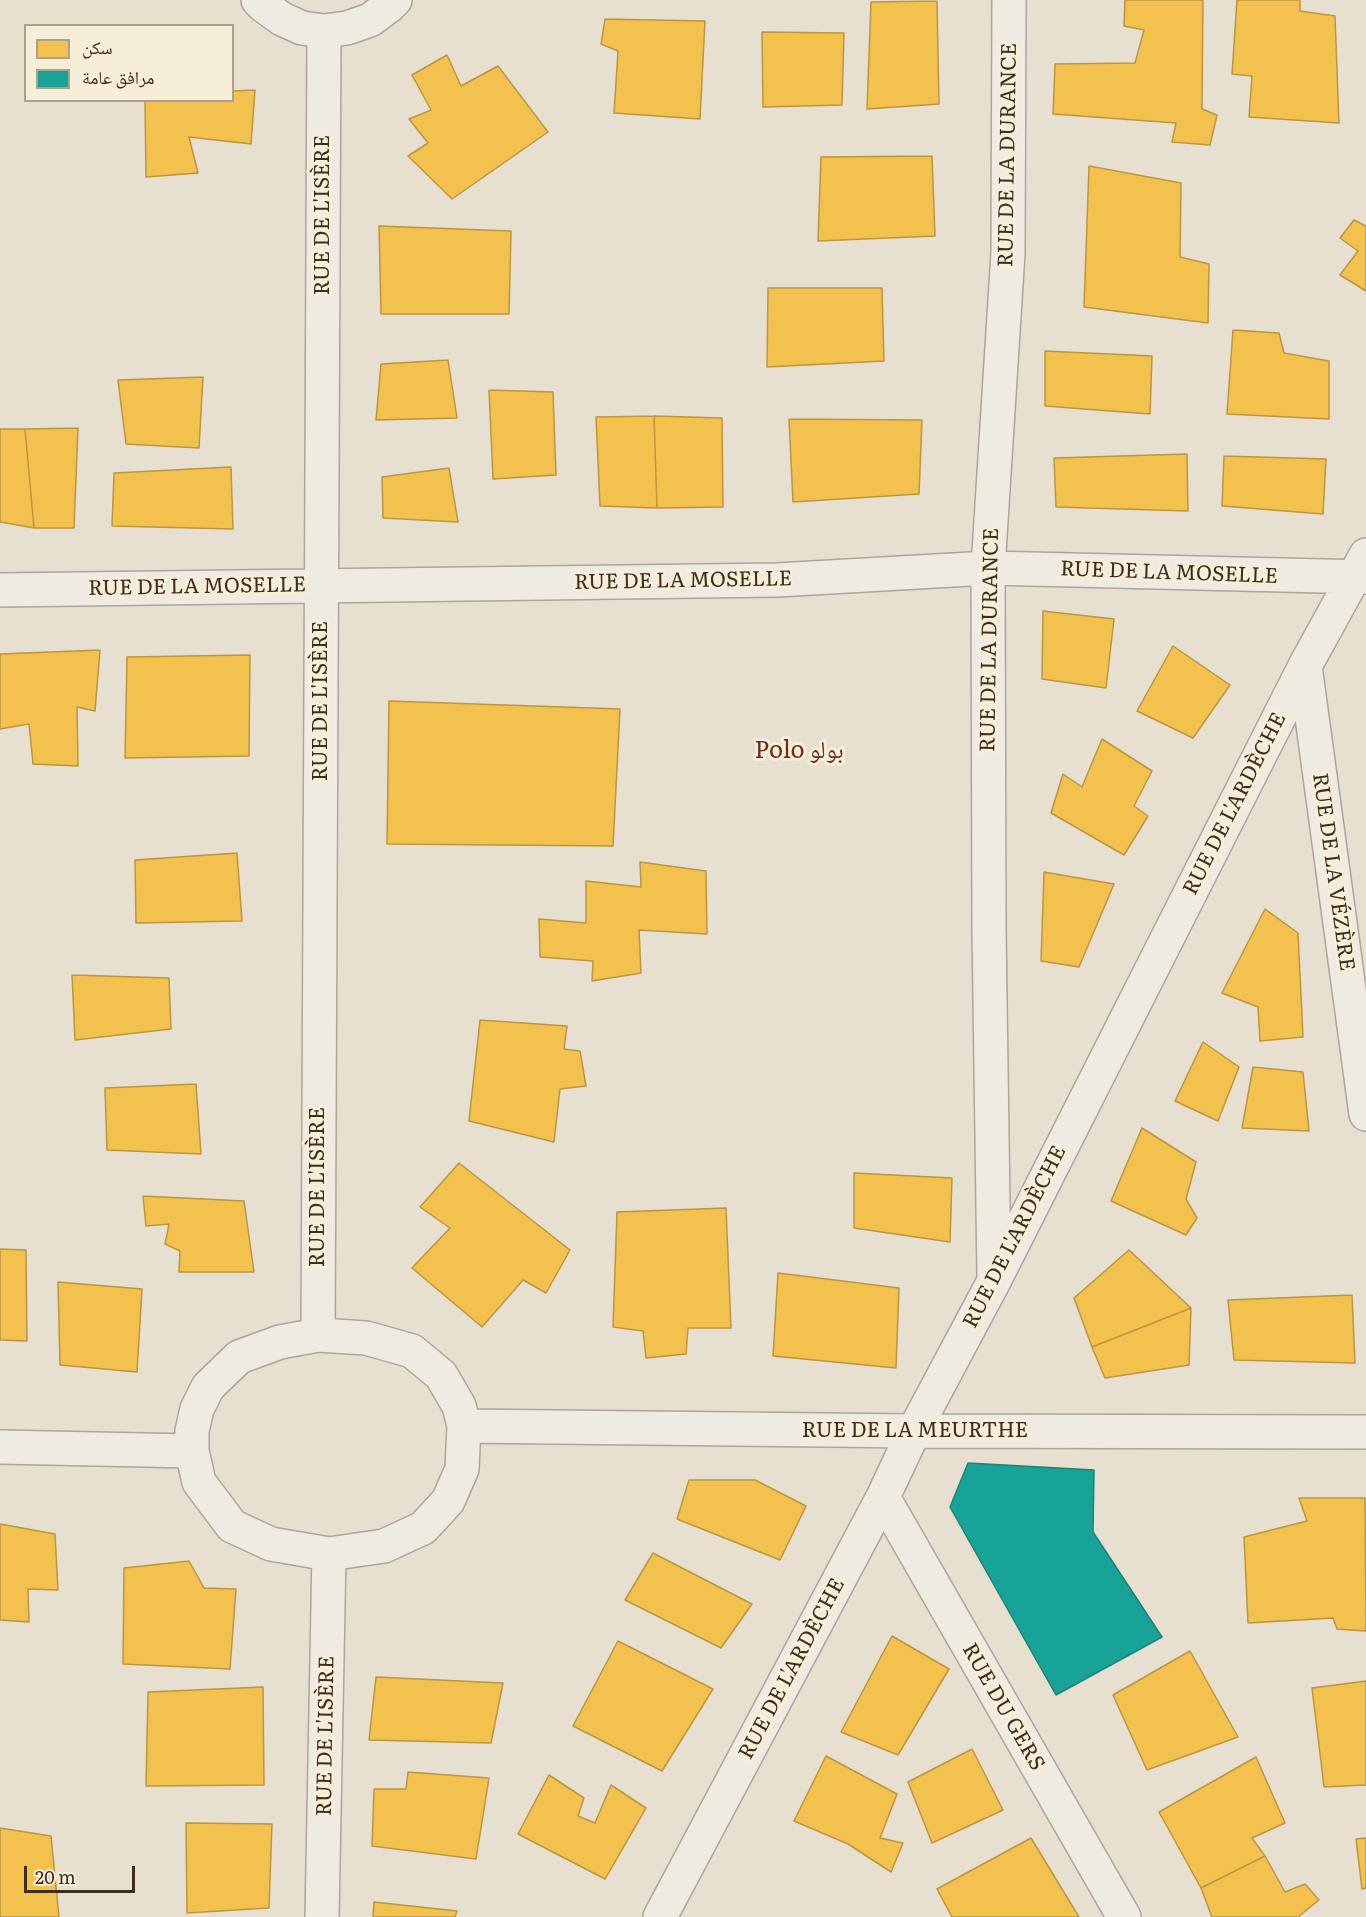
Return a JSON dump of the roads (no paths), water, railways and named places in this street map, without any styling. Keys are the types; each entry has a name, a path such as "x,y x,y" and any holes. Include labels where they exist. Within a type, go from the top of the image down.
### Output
{"street":[{"path":"258,0 282,19 302,28 324,31 347,28 370,20 395,0"},
{"name":"RUE DE LA DURANCE","path":"994,1281 989,929 988,568 1008,253 1009,0"},
{"name":"RUE DE L'ISÈRE","path":"318,1335 324,31"},
{"name":"RUE DE LA MOSELLE","path":"0,590 777,580 988,568 1362,570"},
{"name":"RUE DE L'ARDÈCHE","path":"660,1917 883,1497 914,1431 994,1281 1305,666 1362,570"},
{"name":"RUE DE LA VÉZÈRE","path":"1305,666 1366,1114"},
{"path":"318,1335 366,1338 412,1351 441,1375 459,1406 464,1426 462,1469 448,1501 423,1528 384,1546 329,1554 271,1544 232,1526 199,1482 192,1451 192,1431 197,1409 208,1387 239,1357 280,1342 318,1335"},
{"name":"RUE DE LA MEURTHE","path":"464,1426 914,1431 1366,1432"},
{"path":"0,1447 192,1451"},
{"name":"RUE DU GERS","path":"883,1497 1124,1917"},
{"name":"RUE DE L'ISÈRE","path":"322,1917 329,1554"}],"district":[{"name":"Polo بولو","path":"799,751"}]}
